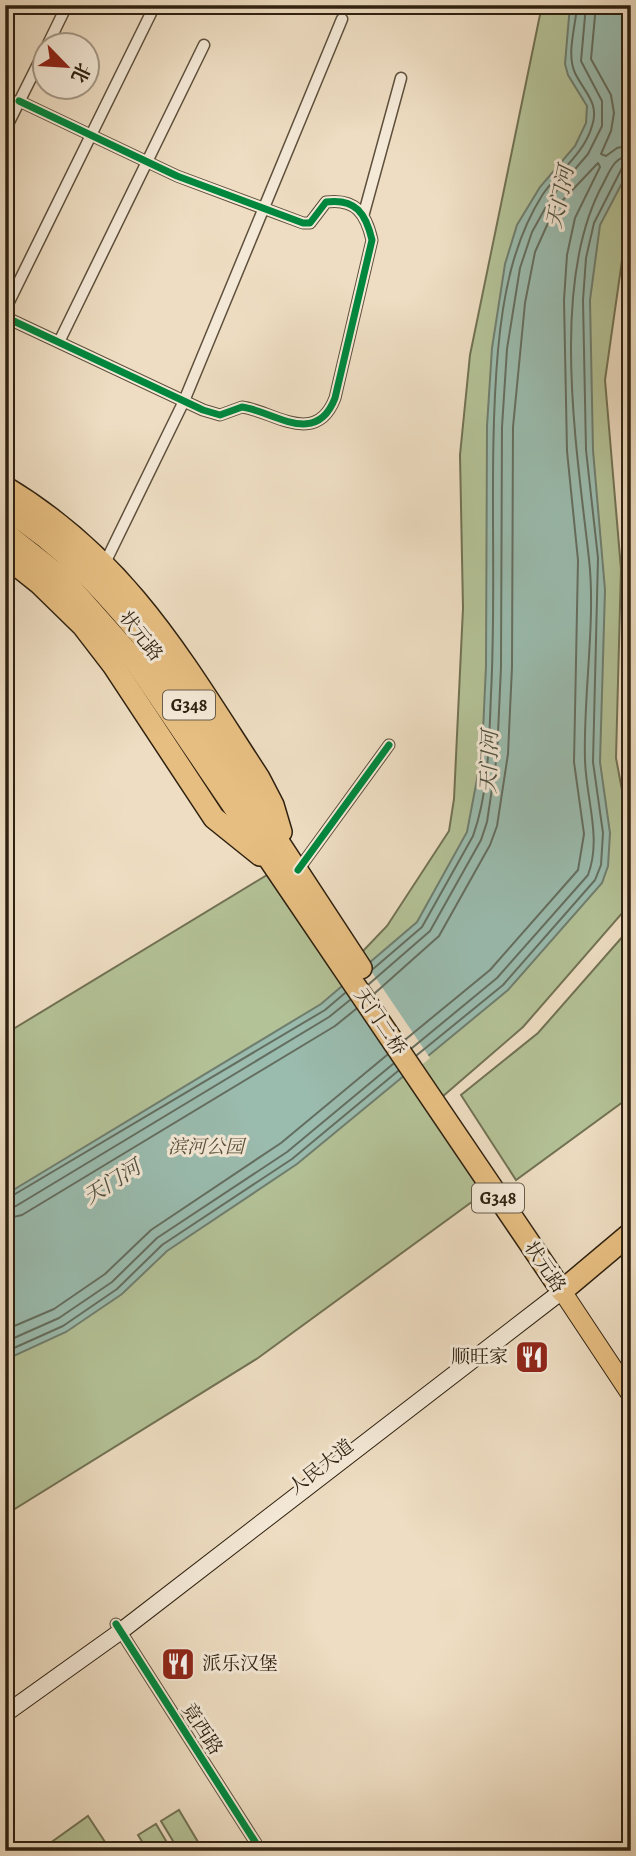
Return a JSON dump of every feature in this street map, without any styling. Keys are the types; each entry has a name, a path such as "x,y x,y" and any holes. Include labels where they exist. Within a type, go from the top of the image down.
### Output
{"highway":[{"path":"5,487 37,508 105,562 161,630 263,785 273,805 286,863"},
{"path":"5,508 37,508"},
{"name":"状元路","path":"5,508 69,556 121,610 168,671 331,937"},
{"name":"状元路","path":"7,544 62,579 109,628 286,863"},
{"name":"天门二桥","path":"331,937 441,1100"},
{"name":"状元路","path":"441,1100 563,1285"},
{"name":"人民大道","path":"563,1285 631,1222"},
{"name":"人民大道","path":"563,1285 631,1233"}],"main road":[{"name":"状元路","path":"563,1285 631,1377"},
{"name":"状元路","path":"563,1285 631,1395"},
{"name":"人民大道","path":"5,1714 563,1285"},
{"name":"人民大道","path":"5,1704 119,1628"}],"street":[{"path":"54,32 67,5"},
{"path":"5,310 155,5"},
{"path":"105,562 184,401 342,19"},
{"path":"58,342 204,45"},
{"path":"5,130 32,75"},
{"path":"5,317 184,401 220,415 242,407 295,425 324,416 330,410 372,240 364,213 401,78"},
{"path":"19,101 177,176 303,223 310,223 326,202 348,204 364,213"},
{"path":"286,863 389,745"},
{"name":"竟西路","path":"119,1628 261,1851"}],"green space":[{"name":"滨河公园","path":"542,5 631,5 631,197 605,380 621,569 616,758 631,838 631,903 523,1027 427,1110 484,1193 258,1358 5,1515 5,1034 267,875 333,972 364,950 387,926 449,831 454,799 463,608 460,455 470,355"},
{"path":"631,927 631,1096 516,1180 461,1095 538,1033"},
{"path":"179,1810 201,1847 195,1851 179,1851 161,1821"},
{"path":"88,1816 111,1851 39,1851"},
{"path":"156,1824 172,1851 148,1851 138,1835"}],"water":[{"name":"天门河","path":"570,5 631,5 631,166 600,225 590,300 593,450 605,590 600,762 610,833 608,866 602,883 508,990 297,1164 167,1251 122,1294 66,1332 5,1360 5,1195 321,1004 417,922 467,832 482,753 486,666 487,426 492,348 505,264 517,225 540,187 575,146 586,123 587,106 568,75 565,64"}],"pier":[{"path":"365,962 430,1058 407,1077 341,982"}],"cycle path":[{"path":"5,317 203,410 220,415 242,407 293,423 305,424 317,421 327,413 335,398 372,240 363,215 352,205 336,201 326,202 310,223 303,223 177,176 19,101"},
{"path":"298,870 389,745"},
{"path":"116,1624 261,1851"}],"place":[{"name":"顺旺家","path":"532,1357"},
{"name":"派乐汉堡","path":"178,1664"}]}
